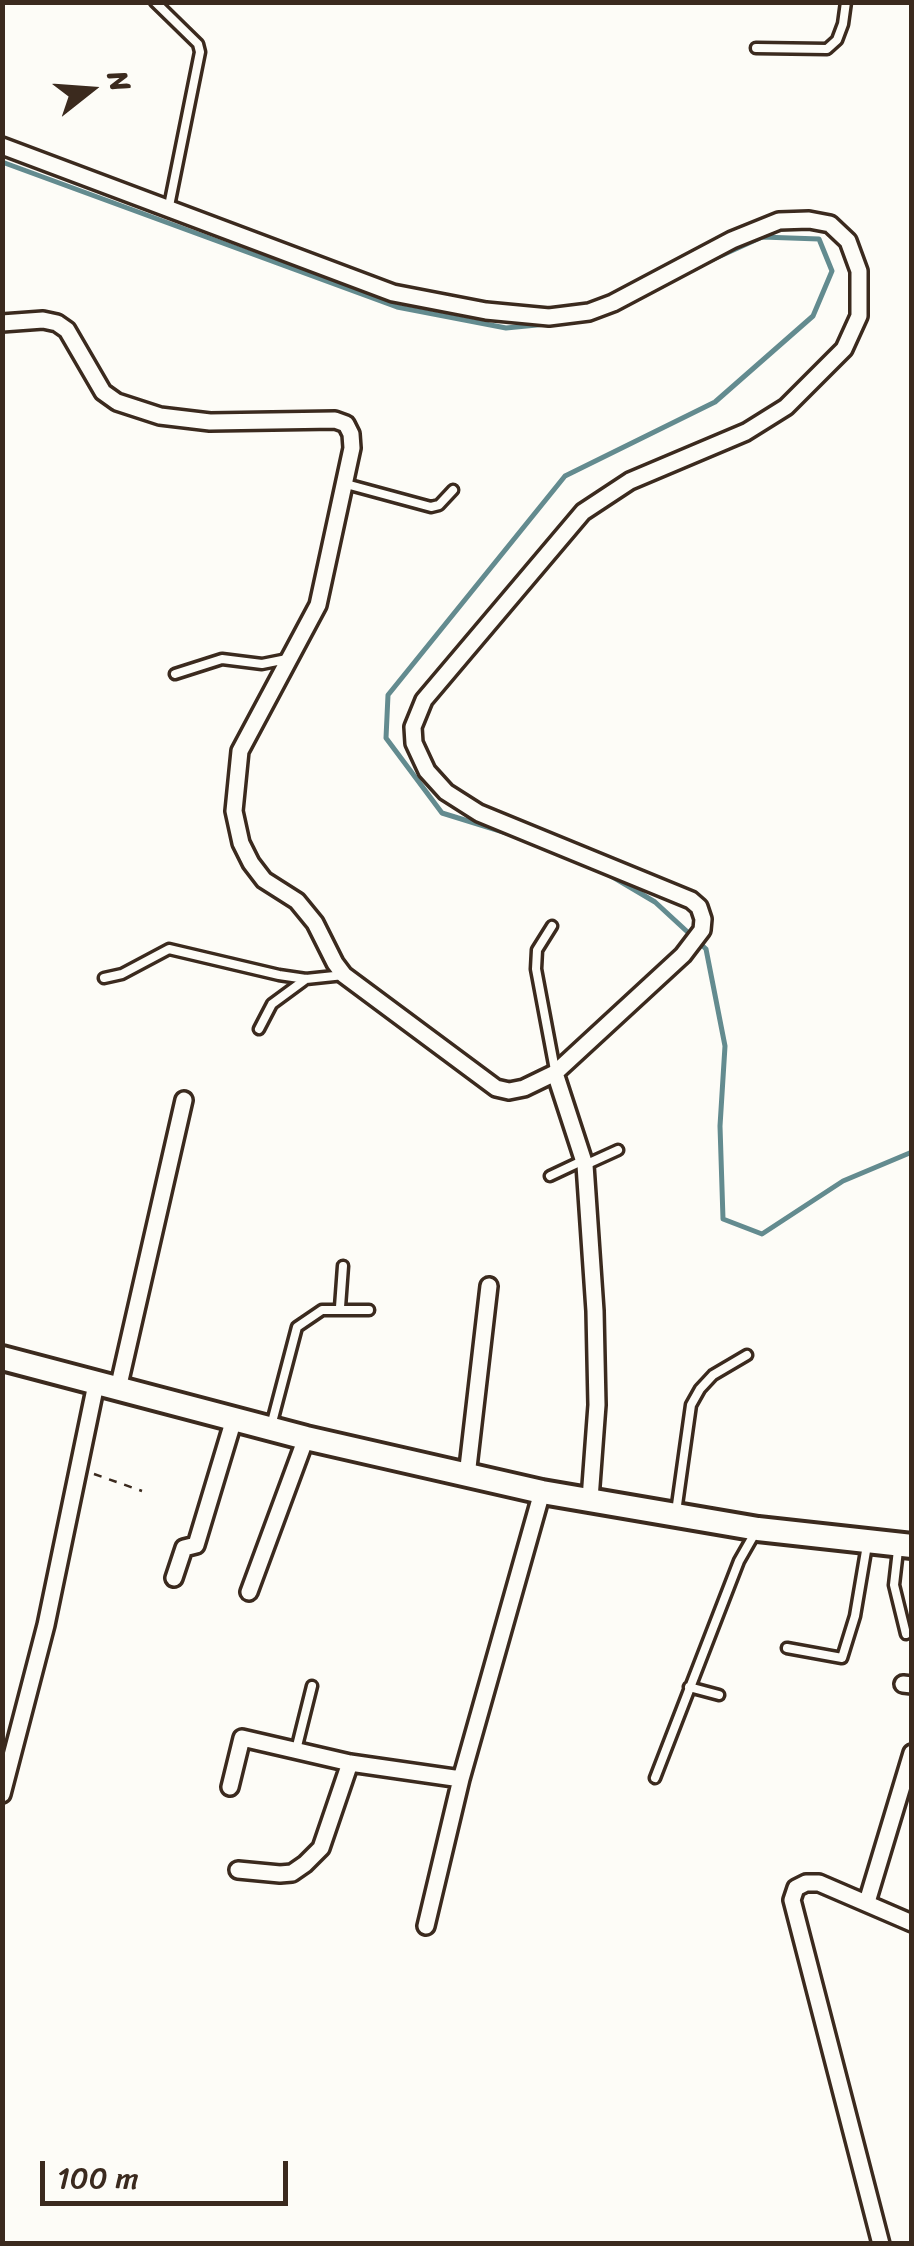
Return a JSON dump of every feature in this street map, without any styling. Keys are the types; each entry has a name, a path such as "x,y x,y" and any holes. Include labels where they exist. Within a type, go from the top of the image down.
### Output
{"street":[{"path":"2,146 393,293 470,308 549,317 589,312 612,304 732,240 779,221 830,224 848,241 859,271 860,316 844,349 800,393 746,432 630,481 583,512 424,700 413,728 414,743 427,771 446,792 478,813 691,900 699,907 702,930 683,955 555,1073 524,1088 496,1088 344,975 334,963 315,922 297,901 264,880 250,862 234,811 240,751 318,604 352,448 346,424 335,420 210,422 160,416 117,402 103,392 66,330 57,323 2,323"},
{"path":"555,1073 584,1162 596,1311 597,1405 590,1500"},
{"path":"2,1794 46,1625 78,1468 107,1386 184,1100"},
{"path":"467,1476 488,1286"},
{"path":"2,1358 306,1438 542,1492 758,1529 905,1546"},
{"path":"174,1578 184,1548 196,1545 234,1420"},
{"path":"249,1592 306,1438"},
{"path":"426,1926 461,1779 542,1492"},
{"path":"230,1787 242,1738 350,1763 461,1779"},
{"path":"867,1902 904,1798 912,1753"},
{"path":"238,1870 292,1873 305,1864 321,1848 350,1763"},
{"path":"881,2244 792,1900 796,1888 806,1882 819,1883 912,1922"}],"lane":[{"path":"156,2 198,44 200,52 168,211"},
{"path":"756,48 827,49 843,24 846,2"},
{"path":"346,484 431,507 439,506 453,490"},
{"path":"176,674 222,659 262,664 291,658"},
{"path":"552,926 537,950 536,969 555,1073"},
{"path":"104,978 122,974 169,949 306,979 344,975"},
{"path":"259,1029 272,1004 306,979"},
{"path":"550,1176 618,1150"},
{"path":"340,1308 343,1266"},
{"path":"270,1428 297,1327 310,1315 340,1308 369,1310"},
{"path":"676,1514 691,1405 713,1375 748,1355"},
{"path":"655,1778 739,1561 758,1529"},
{"path":"787,1648 842,1658 855,1616 868,1540"},
{"path":"905,1546 894,1585 906,1634"},
{"path":"296,1750 312,1686"},
{"path":"689,1687 719,1695"}],"path":[{"path":"78,1468 142,1491"}],"waterway":[{"path":"2,162 397,307 506,328 547,324"},
{"path":"513,835 442,813 386,738 388,695 565,476 715,402 813,316 832,271 819,239 762,237 696,267"},
{"path":"606,873 655,902 706,949 725,1046 720,1126 723,1219 762,1234 843,1181 912,1152"}]}
